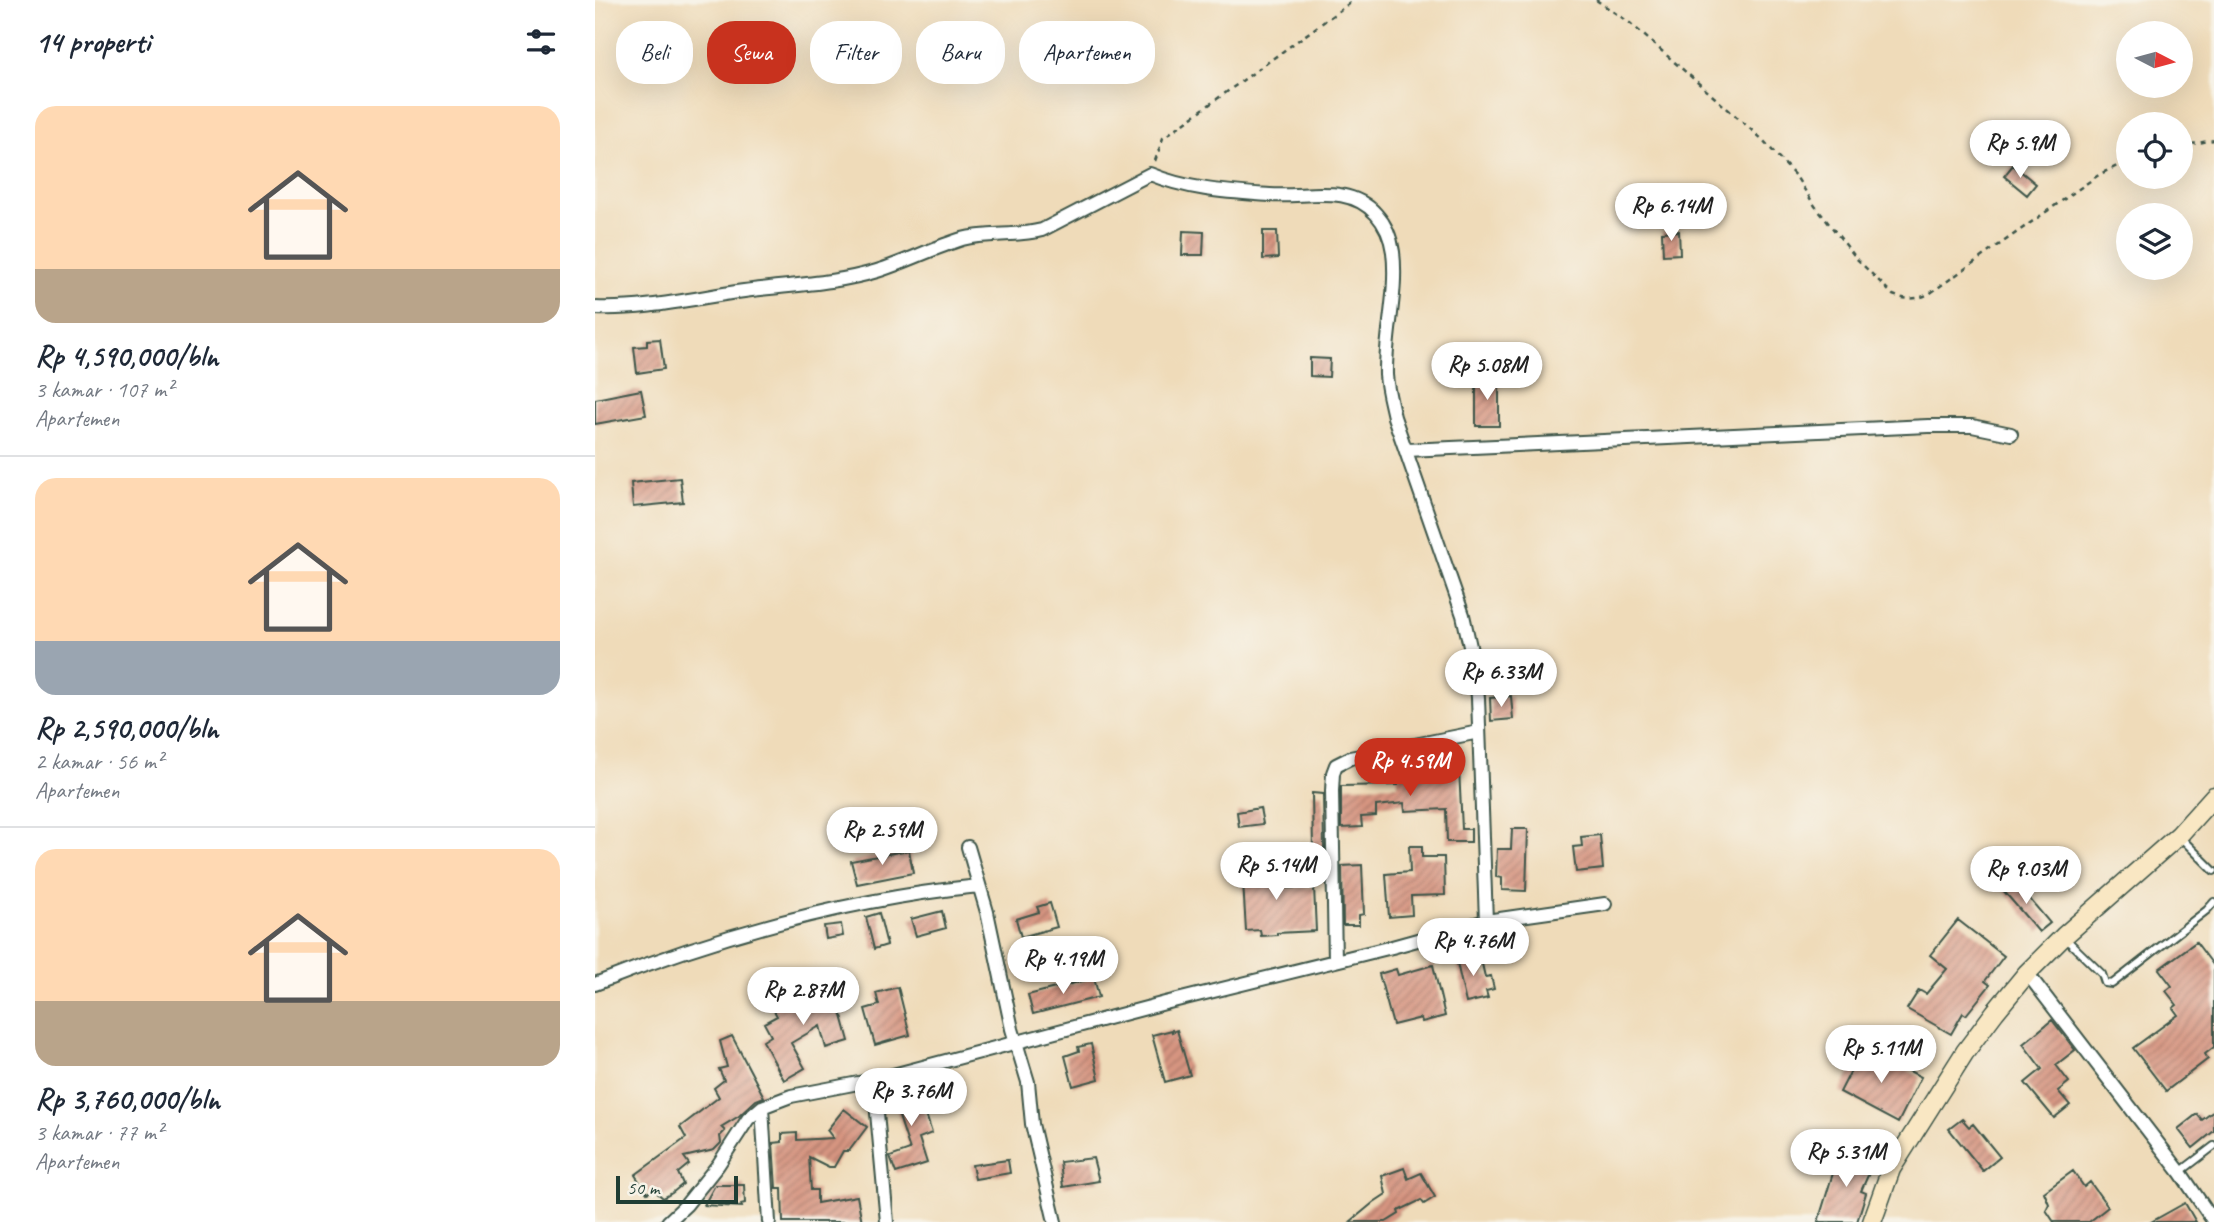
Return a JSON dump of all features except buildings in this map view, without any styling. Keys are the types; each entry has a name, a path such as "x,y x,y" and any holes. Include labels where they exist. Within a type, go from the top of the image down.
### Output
{"main road":[{"path":"1872,1222 1891,1169 1918,1123 1965,1052 2027,973 2064,936 2179,835 2214,796"}],"street":[{"path":"595,308 648,307 745,291 845,279 877,271 980,235 1026,234 1042,230 1150,174 1170,183 1198,189 1272,195 1336,194 1356,199 1369,207 1390,235 1394,253 1386,375 1394,417 1463,615 1475,669 1486,921"},
{"path":"1407,450 1929,426 1972,426 2011,435"},
{"path":"1335,961 1332,790 1336,765 1350,758 1479,732"},
{"path":"968,847 1028,1082 1033,1124 1055,1222"},
{"path":"595,984 739,932 854,904 936,890 979,886"},
{"path":"668,1222 704,1183 748,1119 762,1107 791,1096 874,1080 1017,1041 1468,928 1486,921 1605,904"},
{"path":"2027,973 2180,1172 2214,1222"},
{"path":"874,1080 887,1222"},
{"path":"762,1107 769,1222"}],"lane":[{"path":"2179,835 2214,870"},
{"path":"2064,936 2102,974 2105,983 2112,984 2214,902"},
{"path":"2180,1172 2214,1146"}],"path":[{"path":"1150,174 1163,138 1354,0"},
{"path":"1596,0 1630,23 1763,140 1797,178 1815,206 1857,259 1898,297 1914,299 1929,294 2100,174 2116,167"},
{"path":"2193,144 2214,140"}]}
